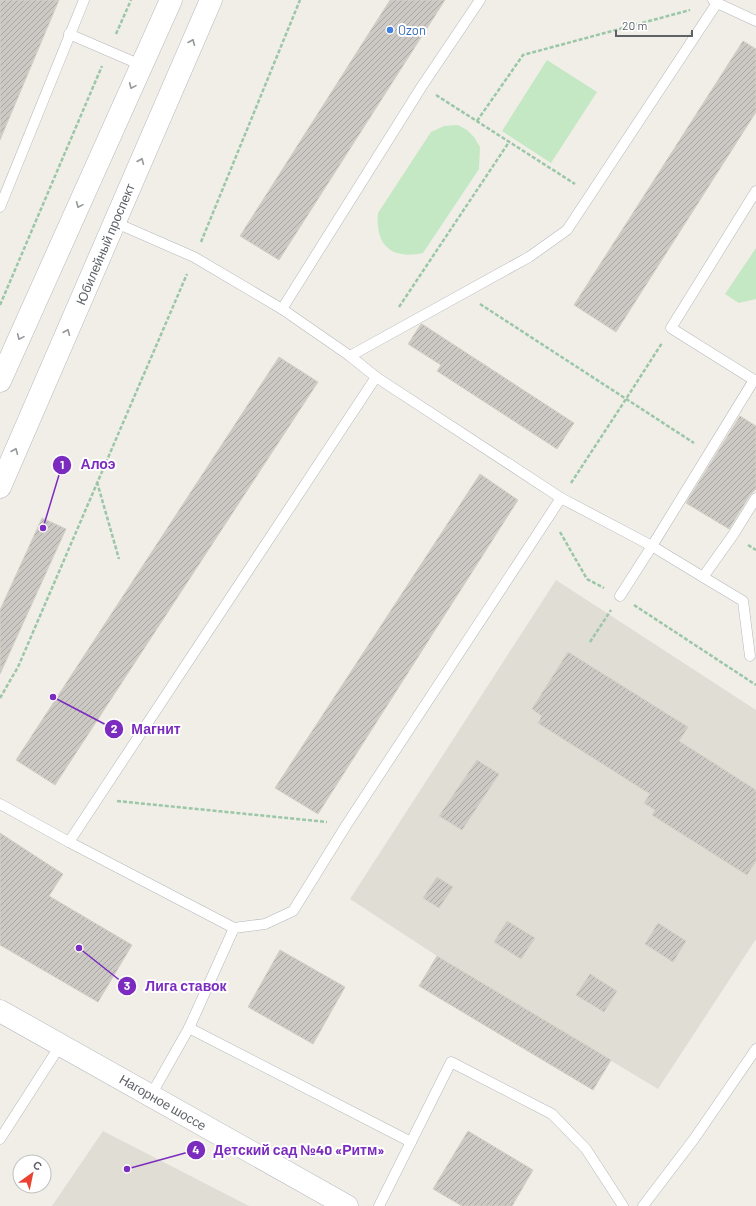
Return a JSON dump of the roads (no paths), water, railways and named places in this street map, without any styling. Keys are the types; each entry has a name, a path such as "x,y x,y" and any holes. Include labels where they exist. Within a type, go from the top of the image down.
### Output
{"main road":[{"path":"0,381 171,0"},
{"name":"Юбилейный проспект","path":"0,487 210,0"},
{"name":"Нагорное шоссе","path":"0,1011 347,1206"}],"lane":[{"path":"0,207 84,0"},
{"path":"282,309 422,86 480,0"},
{"path":"350,356 462,293 530,257 567,230 715,1 756,21"},
{"path":"69,34 141,65"},
{"path":"620,596 755,380 671,328 756,191"},
{"path":"114,222 194,257 282,309 350,356 376,377 561,498 652,546 743,601 750,656"},
{"path":"69,842 376,377"},
{"path":"0,804 69,842 234,928 264,924 293,911 347,824 561,498"},
{"path":"703,577 733,535 756,498"},
{"path":"151,1095 188,1028 234,928"},
{"path":"188,1028 411,1142"},
{"path":"0,1139 61,1044"},
{"path":"643,1206 694,1139 756,1049"},
{"path":"379,1206 451,1062 552,1114 586,1149 623,1206"}],"place":[{"name":"Ozon","path":"390,30"},
{"name":"Алоэ","path":"43,528"},
{"name":"Магнит","path":"53,697"},
{"name":"Лига ставок","path":"79,948"},
{"name":"Детский сад №40 «Ритм»","path":"127,1169"}]}
